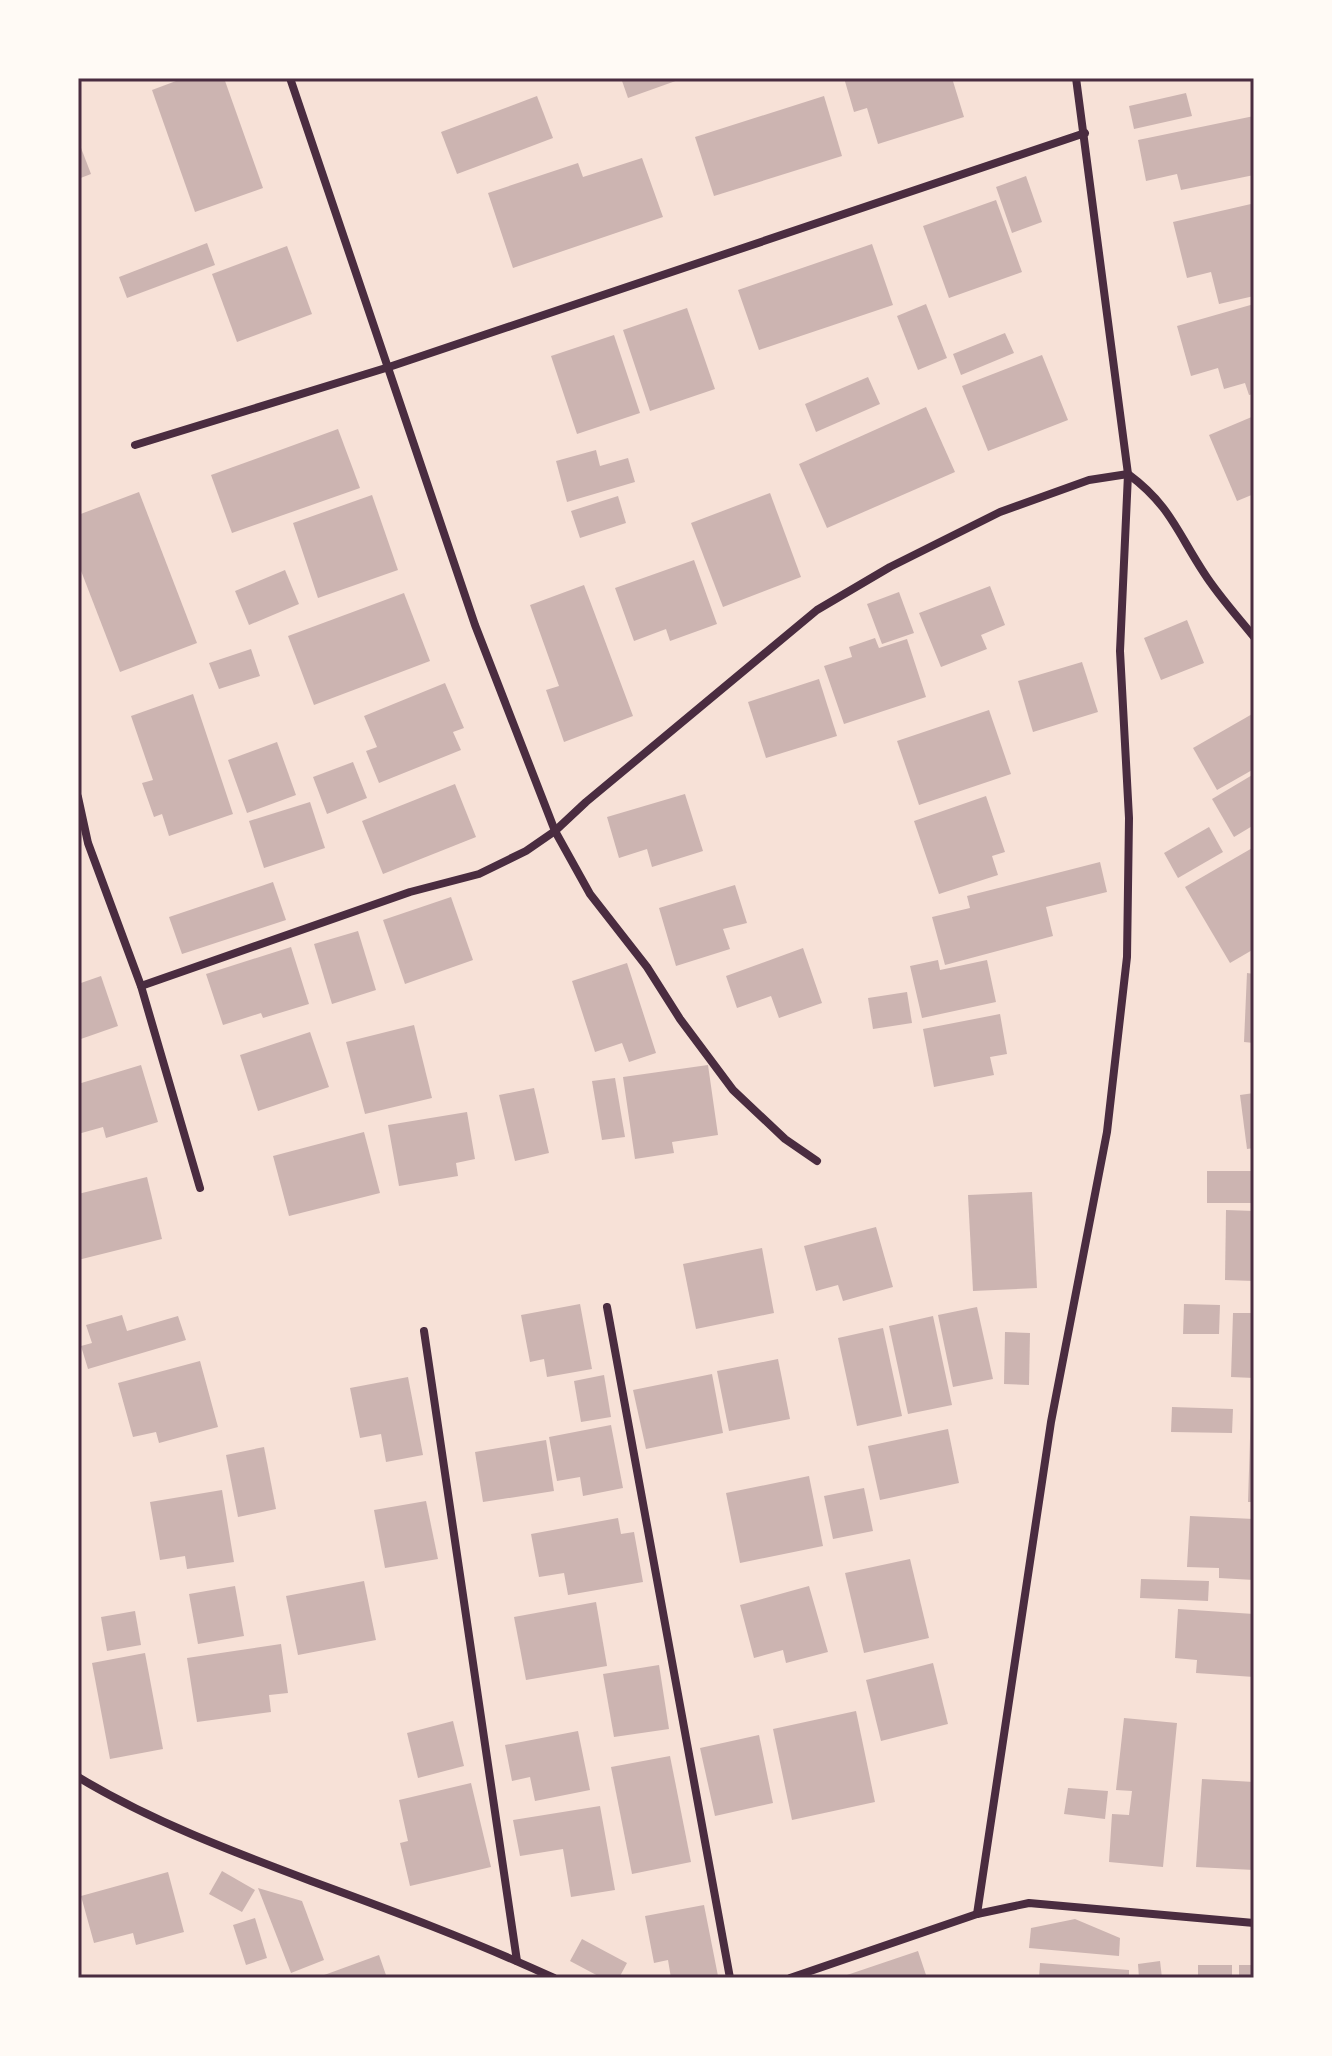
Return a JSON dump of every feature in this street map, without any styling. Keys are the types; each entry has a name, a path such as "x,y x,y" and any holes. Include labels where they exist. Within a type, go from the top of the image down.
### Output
{"street":[{"path":"290,78 475,625 555,831 590,894 647,967 680,1019 733,1090 785,1139 817,1161"},
{"path":"977,1914 1051,1422 1107,1132 1127,957 1129,818 1120,651 1128,474 1076,78"},
{"path":"135,445 389,367 1085,133"},
{"path":"141,986 410,892 479,874 526,851 555,831 817,610 890,567 1000,512 1089,480 1128,474 1147,488 1166,509 1205,575 1254,637"},
{"path":"78,797 88,843 141,986 200,1188"},
{"path":"607,1307 730,1978"},
{"path":"424,1331 517,1961"},
{"path":"78,1777 121,1803 233,1852 460,1936 554,1978"},
{"path":"790,1978 977,1914 1029,1903 1254,1923"}],"building":[{"path":"184,78 224,78 263,188 195,212 152,90"},
{"path":"621,78 684,78 628,98"},
{"path":"844,78 952,78 964,117 878,144 867,108 854,112"},
{"path":"1186,93 1192,116 1134,129 1129,106"},
{"path":"537,96 553,138 457,174 441,132"},
{"path":"824,96 842,156 714,196 695,137"},
{"path":"1254,116 1254,175 1181,190 1177,174 1146,181 1138,140"},
{"path":"78,140 91,174 78,179"},
{"path":"642,158 663,217 513,268 488,193 578,163 583,177"},
{"path":"1026,176 1042,222 1012,233 996,187"},
{"path":"996,200 1022,272 949,298 923,226"},
{"path":"1251,204 1254,216 1254,296 1219,304 1211,272 1187,278 1173,222"},
{"path":"207,243 215,265 127,298 119,277"},
{"path":"872,244 893,305 759,350 738,290"},
{"path":"287,246 312,314 237,342 212,274"},
{"path":"926,304 947,358 918,370 897,316"},
{"path":"1254,304 1254,394 1249,395 1245,383 1224,389 1218,368 1191,376 1177,326"},
{"path":"687,308 715,389 650,411 623,330"},
{"path":"1005,333 1014,353 961,375 953,354"},
{"path":"614,335 640,413 577,434 551,356"},
{"path":"1042,355 1068,420 988,451 962,386"},
{"path":"868,377 880,404 816,432 805,404"},
{"path":"926,407 955,472 827,528 799,464"},
{"path":"1254,416 1254,494 1237,501 1209,435"},
{"path":"338,429 360,488 232,533 211,475"},
{"path":"596,450 600,466 628,458 635,482 567,502 556,461"},
{"path":"139,492 197,643 120,672 78,563 78,515"},
{"path":"770,493 801,577 723,607 691,523"},
{"path":"372,495 398,570 318,598 293,523"},
{"path":"618,496 626,523 580,538 571,511"},
{"path":"694,560 717,624 670,641 666,629 634,641 615,588"},
{"path":"285,570 299,604 249,625 235,591"},
{"path":"584,585 633,716 564,742 546,690 559,686 530,605"},
{"path":"990,586 1005,625 981,635 987,649 941,667 919,613"},
{"path":"899,592 914,633 882,644 867,604"},
{"path":"404,593 430,661 314,705 288,636"},
{"path":"1187,620 1204,663 1161,680 1144,638"},
{"path":"875,638 879,648 907,639 926,697 844,724 824,666 852,657 849,647"},
{"path":"251,649 260,676 219,689 209,663"},
{"path":"1082,662 1098,712 1033,732 1018,681"},
{"path":"819,679 837,736 766,758 748,702"},
{"path":"445,683 464,728 453,732 461,750 379,783 366,751 377,747 364,716"},
{"path":"193,694 233,814 169,836 162,814 154,817 142,783 153,780 131,716"},
{"path":"989,710 1011,774 919,805 897,741"},
{"path":"1254,713 1254,769 1217,790 1193,748"},
{"path":"277,742 296,795 247,813 228,760"},
{"path":"353,762 367,798 327,814 313,777"},
{"path":"1254,774 1254,825 1234,837 1212,799"},
{"path":"455,784 476,837 383,874 362,821"},
{"path":"685,794 703,851 652,867 647,849 619,858 607,817"},
{"path":"986,796 1005,852 992,856 998,875 939,894 914,821"},
{"path":"310,802 325,848 264,868 249,821"},
{"path":"1209,827 1223,852 1178,878 1164,853"},
{"path":"1254,847 1254,949 1230,963 1185,887"},
{"path":"1100,862 1107,892 1046,907 1053,936 945,965 932,917 970,908 967,896"},
{"path":"273,882 286,920 182,954 169,917"},
{"path":"735,885 747,923 723,929 730,949 676,966 659,908"},
{"path":"451,897 473,960 405,984 383,920"},
{"path":"358,931 376,990 332,1004 314,944"},
{"path":"291,947 309,1004 263,1018 261,1013 223,1025 206,974"},
{"path":"803,948 822,1003 779,1018 771,996 737,1008 726,976"},
{"path":"938,960 940,970 987,960 996,1002 922,1018 910,966"},
{"path":"627,963 656,1053 629,1062 622,1043 595,1052 572,981"},
{"path":"1247,973 1254,974 1254,1043 1244,1042"},
{"path":"101,976 118,1026 78,1040 78,984"},
{"path":"907,992 912,1023 873,1029 868,998"},
{"path":"1000,1014 1007,1054 990,1057 994,1075 934,1087 923,1029"},
{"path":"414,1025 432,1098 365,1114 346,1042"},
{"path":"310,1032 329,1087 258,1111 240,1055"},
{"path":"141,1065 158,1122 106,1138 103,1127 78,1134 78,1084"},
{"path":"708,1065 718,1135 672,1142 674,1153 635,1159 623,1077"},
{"path":"615,1078 625,1137 602,1140 592,1081"},
{"path":"534,1088 549,1153 515,1161 499,1095"},
{"path":"1254,1093 1254,1148 1247,1149 1240,1095"},
{"path":"467,1112 475,1159 456,1163 458,1176 399,1186 388,1125"},
{"path":"364,1132 380,1193 289,1216 273,1156"},
{"path":"1207,1171 1254,1171 1254,1203 1207,1203"},
{"path":"147,1177 162,1239 78,1260 78,1194"},
{"path":"1032,1192 1037,1288 973,1291 968,1195"},
{"path":"1226,1210 1254,1211 1254,1281 1225,1280"},
{"path":"876,1227 893,1287 843,1301 838,1285 816,1291 804,1246"},
{"path":"762,1248 774,1313 696,1329 683,1264"},
{"path":"580,1304 592,1369 547,1377 544,1359 530,1362 521,1315"},
{"path":"1184,1304 1220,1305 1219,1334 1183,1334"},
{"path":"977,1307 993,1379 953,1387 938,1315"},
{"path":"1233,1313 1254,1313 1254,1378 1231,1377"},
{"path":"122,1315 127,1331 178,1316 186,1340 88,1369 81,1346 92,1343 86,1325"},
{"path":"933,1316 952,1405 908,1414 889,1326"},
{"path":"883,1328 902,1416 857,1426 838,1338"},
{"path":"1005,1332 1030,1333 1029,1385 1004,1384"},
{"path":"778,1359 790,1419 729,1431 717,1371"},
{"path":"200,1361 218,1427 159,1443 156,1432 133,1437 118,1383"},
{"path":"712,1374 723,1433 646,1449 633,1390"},
{"path":"604,1375 611,1417 581,1422 574,1381"},
{"path":"408,1377 423,1455 386,1462 381,1434 360,1438 350,1388"},
{"path":"1251,1406 1254,1406 1254,1502 1248,1502"},
{"path":"1172,1407 1233,1409 1232,1433 1171,1432"},
{"path":"611,1425 623,1488 583,1496 580,1477 557,1481 549,1437"},
{"path":"948,1429 959,1483 880,1500 868,1446"},
{"path":"546,1440 554,1491 483,1502 475,1452"},
{"path":"264,1447 276,1509 238,1517 226,1455"},
{"path":"809,1476 823,1546 740,1563 726,1493"},
{"path":"864,1488 873,1531 833,1539 824,1496"},
{"path":"222,1490 234,1562 187,1569 185,1556 160,1560 150,1502"},
{"path":"426,1501 438,1559 385,1568 374,1510"},
{"path":"1190,1516 1254,1519 1254,1580 1219,1578 1219,1568 1187,1567"},
{"path":"618,1518 621,1534 634,1532 643,1582 568,1595 564,1573 539,1577 531,1534"},
{"path":"910,1559 929,1638 864,1653 845,1573"},
{"path":"1141,1579 1209,1581 1208,1601 1140,1598"},
{"path":"364,1581 376,1640 298,1655 286,1596"},
{"path":"235,1586 244,1636 198,1644 189,1594"},
{"path":"809,1586 828,1652 786,1663 783,1650 754,1658 740,1605"},
{"path":"596,1602 607,1666 526,1680 514,1617"},
{"path":"1178,1609 1254,1614 1254,1677 1196,1673 1197,1660 1175,1658"},
{"path":"135,1611 141,1645 107,1651 101,1617"},
{"path":"281,1644 288,1693 269,1695 271,1712 197,1722 187,1658"},
{"path":"145,1653 163,1749 110,1759 92,1663"},
{"path":"933,1663 948,1724 881,1741 866,1680"},
{"path":"659,1665 669,1729 614,1737 603,1674"},
{"path":"856,1711 875,1802 792,1820 773,1729"},
{"path":"1124,1718 1177,1723 1163,1867 1109,1862 1112,1814 1129,1815 1132,1791 1116,1790"},
{"path":"453,1721 464,1766 418,1778 407,1733"},
{"path":"578,1731 590,1790 535,1801 530,1777 512,1781 505,1745"},
{"path":"759,1735 773,1803 715,1816 700,1748"},
{"path":"670,1756 691,1862 632,1874 611,1767"},
{"path":"1202,1779 1254,1782 1254,1870 1196,1867"},
{"path":"471,1783 491,1867 410,1886 400,1843 408,1841 399,1800"},
{"path":"1068,1788 1108,1791 1105,1819 1064,1814"},
{"path":"600,1806 615,1890 571,1897 563,1849 520,1856 513,1820"},
{"path":"222,1871 255,1890 242,1912 209,1894"},
{"path":"168,1872 184,1932 136,1945 133,1933 94,1943 81,1896"},
{"path":"258,1888 302,1901 324,1960 291,1973"},
{"path":"704,1905 718,1976 671,1978 668,1960 654,1963 645,1916"},
{"path":"255,1918 267,1958 246,1965 233,1925"},
{"path":"1075,1919 1120,1938 1119,1956 1029,1948 1031,1928"},
{"path":"582,1939 627,1963 619,1978 602,1978 570,1961"},
{"path":"918,1951 927,1978 844,1976"},
{"path":"379,1955 387,1978 316,1978"},
{"path":"1160,1961 1162,1978 1139,1978 1138,1964"},
{"path":"1040,1963 1129,1970 1129,1978 1039,1978"},
{"path":"1198,1965 1232,1965 1232,1978 1198,1978"},
{"path":"1239,1965 1254,1965 1254,1978 1239,1978"}]}
